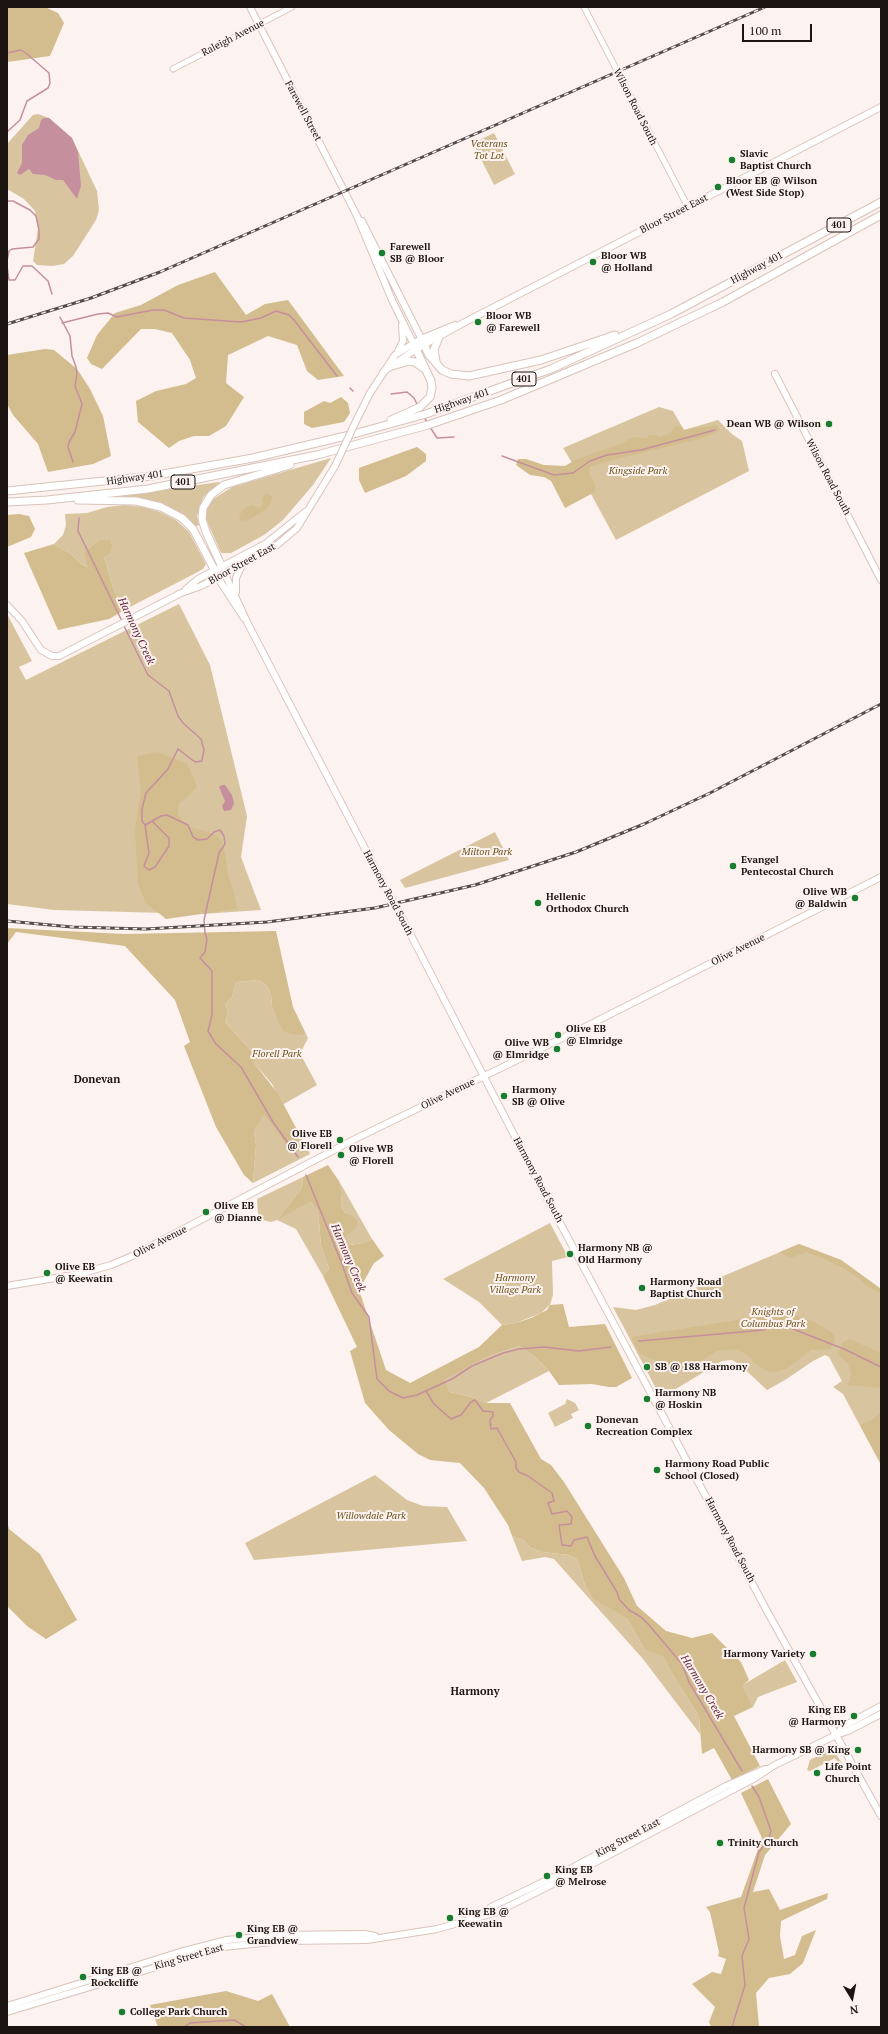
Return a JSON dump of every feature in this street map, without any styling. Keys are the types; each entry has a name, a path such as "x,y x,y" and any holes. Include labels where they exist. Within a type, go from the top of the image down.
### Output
{"highway":[{"name":"Highway 401","path":"7,491 152,476 253,458 426,414 551,369 671,314 881,202"},
{"name":"Highway 401","path":"7,502 47,500 148,489 317,455 428,425 500,400 637,343 744,291 881,215"},
{"path":"423,342 437,365 451,374 469,376 534,362 671,314"},
{"path":"437,365 434,350 439,337"},
{"path":"371,429 420,406 430,397 432,388 427,372 414,346"},
{"path":"392,366 412,361 420,365 427,372"},
{"path":"218,569 202,519 203,508 211,495 224,485 317,455"},
{"path":"47,500 136,501 161,507 182,518 193,529 218,569"}],"main road":[{"name":"Farewell Street","path":"250,7 357,216 414,346"},
{"name":"Bloor Street East","path":"7,605 22,621 41,650 52,656 59,656 181,593 218,578 260,556 288,537 297,528 335,466 357,419 389,361 398,352 439,337 467,321 881,107"},
{"name":"Farewell Street","path":"357,216 361,218 423,342"},
{"path":"398,352 403,335 400,316"},
{"name":"Bloor Street East","path":"423,342 436,331 467,321"},
{"name":"Bloor Street East","path":"383,372 414,346"},
{"name":"Wilson Road South","path":"774,374 881,580"},
{"name":"Bloor Street East","path":"181,593 198,579 265,544 310,508"},
{"path":"238,600 235,579 242,565"},
{"name":"Harmony Road South","path":"218,569 225,574 247,622 484,1076 769,1615 881,1816"},
{"name":"Harmony Road South","path":"218,569 218,578 247,622"},
{"name":"Olive Avenue","path":"7,1286 79,1274 122,1261 357,1138 589,1025 881,877"},
{"name":"King Street East","path":"7,2012 223,1947 282,1941 367,1940 376,1937 436,1929 485,1914 497,1912 756,1778 773,1766 836,1735 844,1726 881,1706"},
{"path":"836,1735 848,1731 881,1714"},
{"name":"King Street East","path":"7,2006 180,1952 227,1940 278,1935 365,1934 376,1937"}],"street":[{"name":"Raleigh Avenue","path":"173,69 292,7"},
{"name":"Wilson Road South","path":"584,7 688,207"}],"green space":[{"path":"7,7 45,7 58,13 64,23 50,56 7,62"},
{"path":"38,114 49,118 72,138 97,191 99,210 96,220 73,256 64,264 52,266 37,265 33,261 38,229 35,211 24,199 7,189 7,144 33,115"},
{"name":"Veterans Tot Lot","path":"494,133 515,174 494,185 473,143"},
{"path":"215,272 246,315 265,304 288,300 344,376 318,380 307,371 297,345 268,336 228,355 226,383 244,397 226,426 209,436 194,436 179,441 169,448 138,422 136,401 156,391 186,384 196,378 190,360 172,333 155,329 141,329 102,369 91,364 87,358 97,335 115,313 141,305 178,285"},
{"path":"45,349 54,350 77,369 90,389 103,416 111,456 93,464 48,472 38,444 13,415 7,404 7,355"},
{"path":"341,397 348,403 350,413 344,422 312,428 304,424 304,412 324,401 330,403"},
{"name":"Kingside Park","path":"659,407 673,411 684,430 718,420 732,434 742,441 749,471 616,540 591,494 563,448"},
{"path":"716,425 720,430 700,439 620,458 590,467 589,473 595,485 595,492 565,508 551,481 544,477 530,475 516,465 518,459 526,459 544,465 565,466 575,460 622,443 633,437 648,438 649,435 655,435 659,437 669,434 676,426 682,427 684,430"},
{"path":"417,447 426,454 426,461 406,476 365,493 359,480 359,468"},
{"path":"331,458 313,485 283,520 264,535 231,553 221,553 205,517 207,508 212,500 232,487"},
{"path":"219,482 220,484 209,491 203,498 197,516 199,525 195,527 176,511 160,503 144,499 124,498 122,496"},
{"path":"266,494 272,496 271,502 266,510 248,520 241,521 239,518 242,510 251,505 259,508 263,505 262,498"},
{"path":"125,505 143,507 160,512 176,520 189,532 206,564 203,569 128,608 118,599 104,557 89,567 81,564 71,554 54,544 63,535 66,525 65,514 87,513 107,507"},
{"path":"19,514 29,516 35,529 31,537 7,547 7,515"},
{"path":"100,540 110,540 112,546 110,553 104,557 118,599 128,608 109,619 58,630 24,553 54,544 71,554 81,564 88,567 84,553"},
{"path":"179,604 210,665 247,816 241,857 261,910 202,914 54,910 7,904 7,614 32,661 19,667 26,680"},
{"path":"158,752 187,764 197,787 179,804 177,814 188,826 216,835 223,843 229,879 234,893 237,909 166,919 146,903 138,884 135,830 141,791 137,756"},
{"name":"Milton Park","path":"495,832 509,860 405,888 400,880"},
{"path":"7,928 124,934 276,931 293,1007 306,1034 301,1036 283,1031 272,1006 271,995 267,986 259,980 236,982 232,997 225,1004 228,1013 225,1022 251,1051 255,1064 278,1094 310,1154 288,1148 264,1114 254,1132 256,1145 253,1183 244,1175 216,1127 184,1046 190,1042 175,1000 125,946 16,932 7,944"},
{"name":"Florell Park","path":"259,980 267,986 271,995 272,1006 291,1032 301,1036 306,1034 308,1038 302,1050 302,1057 317,1085 282,1105 272,1084 255,1064 251,1051 225,1022 228,1013 225,1004 232,997 236,982"},
{"path":"264,1113 288,1148 310,1154 253,1183 256,1145 254,1132"},
{"path":"328,1165 339,1181 342,1193 341,1206 345,1213 354,1217 357,1221 357,1226 354,1230 340,1240 343,1244 350,1245 363,1243 372,1239 384,1256 374,1263 359,1290 386,1370 410,1383 479,1347 502,1325 516,1323 531,1318 547,1310 550,1305 563,1304 569,1327 605,1324 632,1378 616,1387 592,1384 559,1385 549,1371 534,1356 519,1346 489,1356 444,1380 450,1392 472,1397 486,1403 510,1403 541,1459 551,1465 564,1482 624,1578 637,1606 666,1631 692,1638 712,1633 741,1662 749,1680 742,1686 753,1707 734,1716 760,1766 732,1780 714,1748 702,1754 699,1716 674,1677 664,1657 645,1650 627,1619 593,1598 585,1585 577,1559 569,1555 542,1552 531,1548 523,1540 512,1536 508,1525 484,1488 460,1463 430,1460 418,1454 389,1430 365,1403 350,1351 357,1347 323,1276 329,1269 321,1245 318,1211 311,1202 277,1220 302,1188 303,1177"},
{"path":"303,1177 302,1188 278,1219 311,1202 318,1211 321,1245 329,1269 323,1276 296,1229 277,1220 271,1222 259,1219 257,1199"},
{"path":"339,1181 372,1239 363,1243 350,1245 343,1244 340,1240 345,1213 341,1206 342,1193"},
{"name":"Harmony Village Park","path":"550,1223 568,1257 552,1261 553,1295 550,1305 541,1313 516,1323 502,1325 479,1302 443,1279"},
{"name":"Knights of Columbus Park","path":"799,1244 841,1260 881,1289 881,1465 843,1394 833,1387 842,1381 829,1357 825,1355 813,1361 767,1390 739,1364 732,1360 722,1361 661,1398 613,1307 636,1310 655,1305"},
{"path":"799,1244 841,1260 881,1289 881,1293 866,1286 859,1278 843,1268 824,1259 806,1252 791,1258 780,1252"},
{"path":"775,1311 786,1312 816,1323 834,1334 835,1341 830,1349 811,1350 786,1369 775,1372 767,1371 757,1365 746,1354 737,1349 717,1351 686,1370 680,1371 639,1353 631,1337 749,1318"},
{"path":"849,1339 881,1353 881,1388 846,1385 850,1381 851,1373 848,1364 838,1354 843,1342"},
{"path":"519,1346 534,1356 549,1371 486,1403 472,1397 450,1392 443,1380 489,1356"},
{"path":"567,1399 575,1403 579,1410 571,1414 573,1418 555,1427 548,1413 565,1404"},
{"path":"881,1412 881,1464 860,1425 872,1420"},
{"name":"Willowdale Park","path":"375,1475 407,1500 423,1506 447,1507 467,1541 254,1560 245,1543"},
{"path":"7,1522 9,1529 40,1554 77,1620 46,1639 27,1626 7,1606"},
{"path":"512,1536 523,1540 531,1548 542,1552 569,1555 577,1559 585,1585 593,1597 627,1619 645,1650 664,1656 674,1677 699,1716 700,1734 643,1659 554,1559 545,1557 522,1561"},
{"path":"785,1660 797,1682 758,1697 753,1707 741,1686"},
{"path":"829,1750 834,1751 845,1768 844,1770 841,1769 835,1758 810,1771 807,1770 810,1760"},
{"path":"768,1779 791,1824 765,1855 753,1892 769,1889 780,1910 828,1893 827,1899 781,1921 780,1936 784,1959 795,1955 802,1936 816,1930 803,1963 790,1974 769,1978 756,1993 759,2027 711,2027 709,2022 715,2007 692,1984 712,1972 721,1974 726,1959 718,1956 719,1952 710,1912 706,1907 741,1897 762,1838 741,1793"},
{"path":"226,1991 258,2001 272,1994 290,2027 158,2027 150,2005"}],"shaded area":[{"path":"44,118 49,118 72,138 78,152 81,186 77,199 63,180 56,180 45,175 33,174 29,169 20,175 17,173 22,163 22,145 28,135 39,128 41,120"},
{"path":"225,785 232,795 234,804 231,810 224,811 222,806 225,801 219,787"}],"waterway":[{"name":"Harmony Creek","path":"7,53 21,50 27,54 49,73 50,83 48,88 27,101 20,120 7,132"},
{"name":"Harmony Creek","path":"7,201 13,201 30,210 36,216 39,230 39,239 33,247 12,249 9,251 7,261"},
{"name":"Harmony Creek","path":"7,266 9,280 15,280 23,266 32,266 48,281 52,294"},
{"path":"62,323 98,314 108,313 117,317 153,310 164,310 184,318 241,322 261,318 276,311 289,315 294,320 337,376"},
{"name":"Harmony Creek","path":"60,317 70,336 72,356 77,374 75,386 82,404 75,432 69,442 68,447 73,462"},
{"path":"350,388 353,391"},
{"path":"391,394 407,392 414,398 418,406"},
{"path":"423,416 428,423"},
{"path":"430,427 437,438 454,437"},
{"path":"502,456 554,475 573,473 590,461 607,455 641,450 715,430"},
{"name":"Harmony Creek","path":"79,518 78,531 122,621"},
{"name":"Harmony Creek","path":"123,624 148,675 169,691 178,716 183,723 201,739 204,750 202,761 195,762 178,749 168,769 146,793 142,809 142,821 145,825"},
{"name":"Harmony Creek","path":"145,825 161,816 167,815 188,825 193,837 198,840 207,839 214,832 220,830 224,836 225,844 219,853 204,920 207,939 205,952 200,958 212,971 212,1015 208,1031 216,1044 241,1067 273,1122 298,1157"},
{"path":"145,825 149,853 144,866 149,870 155,867 169,846 169,838 153,822"},
{"name":"Harmony Creek","path":"306,1175 342,1264 352,1293 369,1317 377,1379 389,1391 403,1398 417,1395 452,1379 472,1366 503,1353 519,1349 544,1347 579,1351 611,1347"},
{"path":"639,1341 764,1330 775,1324 783,1325 844,1349 881,1367"},
{"name":"Harmony Creek","path":"426,1391 434,1404 451,1419 461,1415 471,1402 475,1400 483,1411 493,1412 493,1416 490,1420 491,1429 497,1428 516,1462 516,1468 519,1472 528,1476 552,1493 554,1501 548,1503 552,1514 567,1511 572,1517 571,1524 559,1525 562,1545 571,1546 574,1540 587,1537 595,1556 617,1592 619,1599 629,1610 641,1617 649,1625 682,1664 689,1682 742,1771"},
{"name":"Harmony Creek","path":"732,2027 745,1985 742,1956 749,1939 744,1908 759,1852 769,1839 771,1831 759,1797 752,1786"},
{"name":"Harmony Creek","path":"184,2027 190,2023 234,2020 246,2027"}],"railway":[{"path":"7,324 91,298 160,272 765,7"},
{"path":"7,921 72,927 146,929 267,922 375,908 475,885 576,852 644,824 710,793 881,704"}],"place":[{"name":"Slavic Baptist Church","path":"732,160"},
{"name":"Bloor EB @ Wilson (West Side Stop)","path":"718,187"},
{"name":"Farewell SB @ Bloor","path":"382,253"},
{"name":"Bloor WB @ Holland","path":"593,262"},
{"name":"Bloor WB @ Farewell","path":"478,322"},
{"name":"Dean WB @ Wilson","path":"829,424"},
{"name":"Evangel Pentecostal Church","path":"733,866"},
{"name":"Olive WB @ Baldwin","path":"855,898"},
{"name":"Hellenic Orthodox Church","path":"538,903"},
{"name":"Olive EB @ Elmridge","path":"558,1035"},
{"name":"Olive WB @ Elmridge","path":"557,1049"},
{"name":"Harmony SB @ Olive","path":"504,1096"},
{"name":"Olive EB @ Florell","path":"340,1140"},
{"name":"Olive WB @ Florell","path":"341,1155"},
{"name":"Olive EB @ Dianne","path":"206,1212"},
{"name":"Harmony NB @ Old Harmony","path":"570,1254"},
{"name":"Olive EB @ Keewatin","path":"47,1273"},
{"name":"Harmony Road Baptist Church","path":"642,1288"},
{"name":"SB @ 188 Harmony","path":"647,1367"},
{"name":"Harmony NB @ Hoskin","path":"647,1399"},
{"name":"Donevan Recreation Complex","path":"588,1426"},
{"name":"Harmony Road Public School (Closed)","path":"657,1470"},
{"name":"Harmony Variety","path":"813,1654"},
{"name":"King EB @ Harmony","path":"854,1716"},
{"name":"Harmony SB @ King","path":"858,1750"},
{"name":"Life Point Church","path":"817,1773"},
{"name":"Trinity Church","path":"720,1843"},
{"name":"King EB @ Melrose","path":"547,1876"},
{"name":"King EB @ Keewatin","path":"450,1918"},
{"name":"King EB @ Grandview","path":"239,1935"},
{"name":"King EB @ Rockcliffe","path":"83,1977"},
{"name":"College Park Church","path":"122,2012"}],"district":[{"name":"Donevan","path":"97,1080"},
{"name":"Harmony","path":"475,1692"}]}
